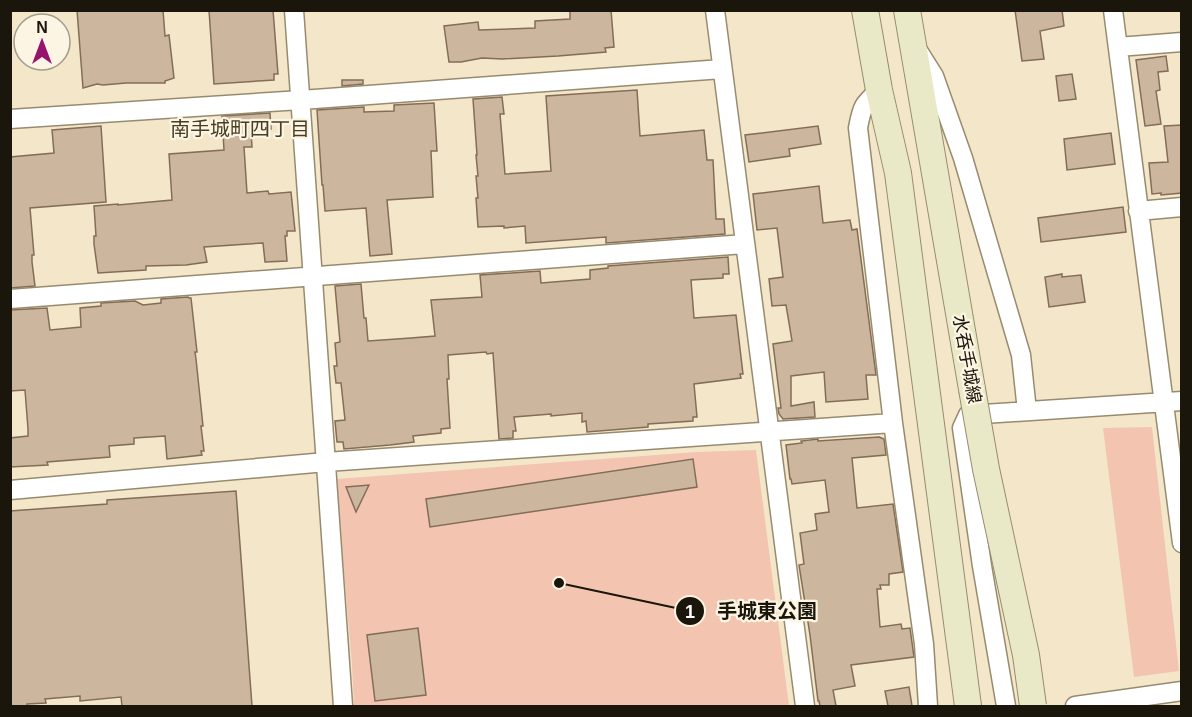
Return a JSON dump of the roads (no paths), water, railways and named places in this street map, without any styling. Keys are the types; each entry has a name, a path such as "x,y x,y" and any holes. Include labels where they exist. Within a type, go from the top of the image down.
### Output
{"main road":[{"path":"865,10 879,90 898,173 968,706"},
{"name":"水呑手城線","path":"907,10 986,469 1026,655 1033,706"}],"street":[{"path":"294,10 343,706"},
{"path":"715,10 805,706"},
{"path":"1113,10 1138,211 1173,402 1182,543"},
{"path":"911,40 934,76 963,158 1021,356 1027,411"},
{"path":"1118,47 1182,42"},
{"path":"10,119 722,69"},
{"path":"879,90 864,104 858,128 893,423 924,644 928,706"},
{"path":"1138,211 1182,207"},
{"path":"10,299 745,244"},
{"path":"1006,706 982,566 962,428 969,415 1173,402"},
{"path":"10,490 326,462 893,423"},
{"path":"1075,706 1182,691"}],"place":[{"name":"手城東公園","path":"559,583"}],"district":[{"name":"南手城町四丁目","path":"240,129"}]}
